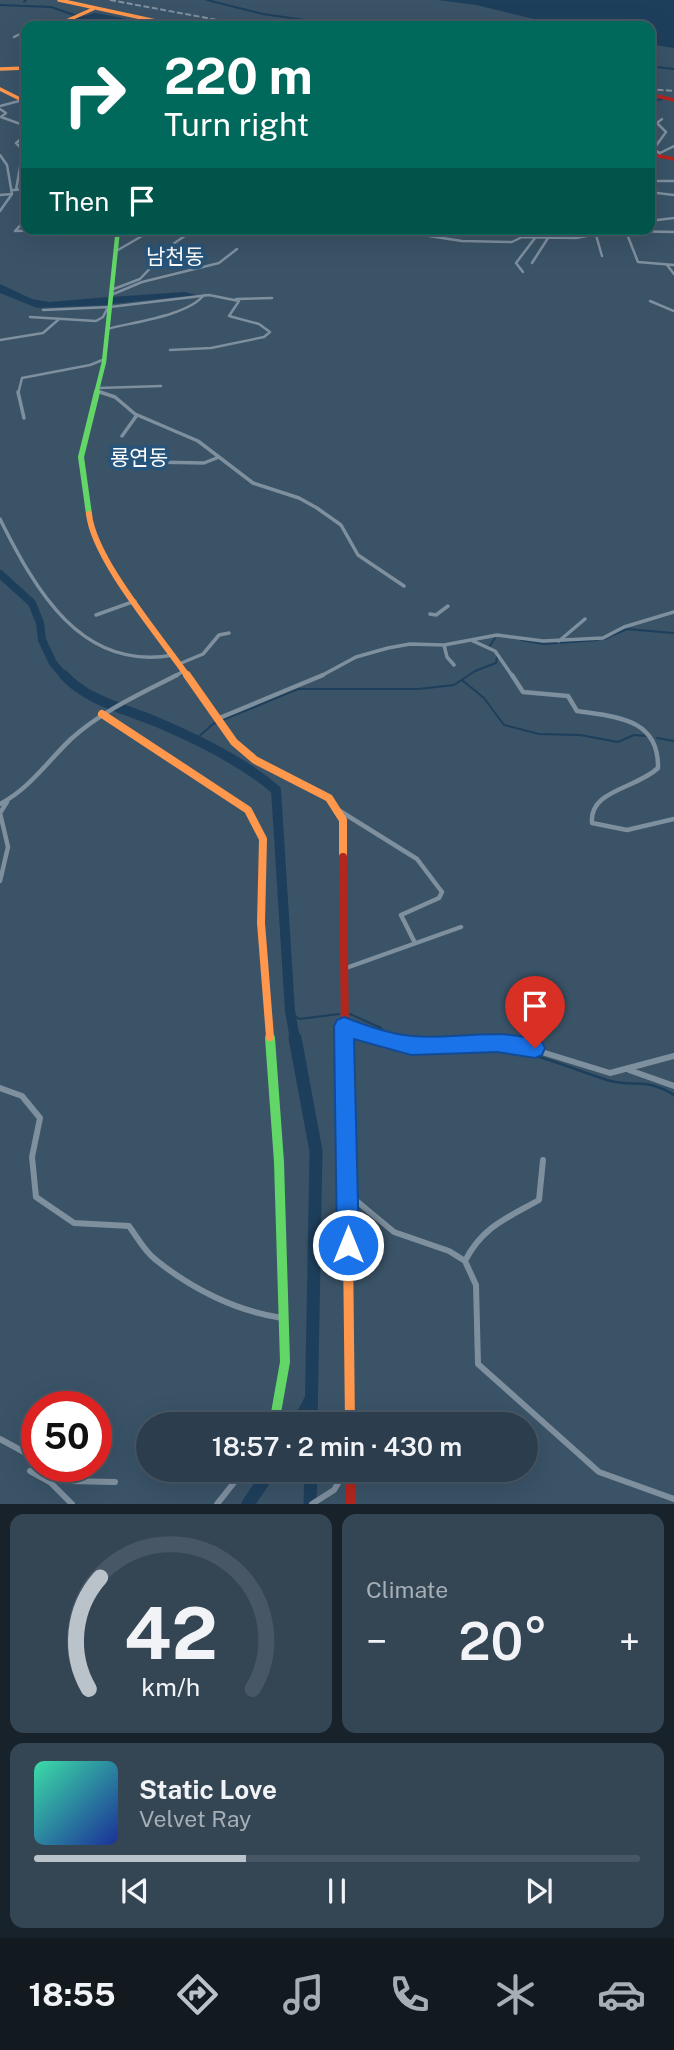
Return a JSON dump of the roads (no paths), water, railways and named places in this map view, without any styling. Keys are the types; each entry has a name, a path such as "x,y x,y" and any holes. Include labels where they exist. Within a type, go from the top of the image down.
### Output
{"main road":[{"path":"59,0 154,21"},
{"path":"64,21 93,9"},
{"path":"0,69 21,68"},
{"path":"0,89 21,99"},
{"path":"655,95 674,100"},
{"path":"655,155 674,159"},
{"path":"118,235 105,359 81,457 89,525 97,544 218,721 254,759 318,791 340,811 345,968 350,1412"},
{"path":"103,713 248,810 262,833 261,923 279,1162 283,1385 277,1412"},
{"path":"349,1482 351,1504"}],"street":[{"path":"14,37 21,34"},
{"path":"0,108 21,102"},
{"path":"0,108 6,113 1,117"},
{"path":"1,117 21,124"},
{"path":"655,146 666,132 657,123 662,119"},
{"path":"655,152 659,155 673,147"},
{"path":"0,155 7,165 12,192"},
{"path":"0,211 12,192 21,157"},
{"path":"655,181 674,181"},
{"path":"0,195 21,190"},
{"path":"655,193 674,195"},
{"path":"655,220 674,218"},
{"path":"655,231 674,232"},
{"path":"118,250 144,235"},
{"path":"141,281 173,244 186,235"},
{"path":"421,235 466,242 512,242 522,237 596,235 601,256"},
{"path":"627,235 638,262 674,265"},
{"path":"523,272 516,263 535,237"},
{"path":"532,263 548,238"},
{"path":"110,294 141,281 219,263 237,249"},
{"path":"667,265 674,274"},
{"path":"107,328 158,319 199,303 204,295"},
{"path":"43,310 109,306 204,295 235,299 272,298"},
{"path":"170,350 211,348 269,335 270,330 259,324 229,316 238,304 235,299"},
{"path":"650,301 674,311"},
{"path":"30,317 96,321 103,317 109,306"},
{"path":"0,340 43,333 59,320"},
{"path":"24,418 20,412 18,386 22,378 90,365 105,359"},
{"path":"98,389 161,386"},
{"path":"98,389 115,397 138,415 180,431 253,483 299,498 341,525 349,545 358,555 404,586"},
{"path":"122,436 138,415"},
{"path":"151,462 204,463 219,457"},
{"path":"0,519 22,559 72,629 123,653 153,658 173,655"},
{"path":"96,615 135,601"},
{"path":"430,614 436,615 448,606"},
{"path":"218,721 371,652 402,645 444,645 497,635 558,642 603,638 624,627 674,612"},
{"path":"558,642 585,619"},
{"path":"0,881 10,843 9,831 0,816 8,801 103,713 143,690 173,679 181,667 215,647 219,635 229,633"},
{"path":"472,640 495,651 523,692 568,696 577,711 614,715 632,722 650,734 657,744 660,756 658,768 636,785 607,794 593,810 592,823 627,830 674,819"},
{"path":"444,645 447,657 454,665"},
{"path":"0,804 8,801"},
{"path":"340,811 417,859 442,892 439,898 401,915 415,943"},
{"path":"345,968 461,927"},
{"path":"344,1026 370,1036 411,1045 519,1045 602,1072 629,1070 674,1056"},
{"path":"629,1070 674,1086"},
{"path":"0,1088 22,1096 40,1118 32,1157 36,1197 41,1203 74,1223 129,1226 155,1259 223,1302 255,1314 282,1318"},
{"path":"465,1261 475,1241 486,1230 539,1200 543,1160"},
{"path":"348,1194 399,1235 449,1251 465,1261 477,1286 478,1364 599,1472 674,1499"},
{"path":"0,1438 21,1450"},
{"path":"50,1482 72,1504"},
{"path":"217,1504 234,1482"},
{"path":"312,1504 334,1490 340,1482"}],"water":[{"path":"438,0 674,0 674,48 655,45 655,21 542,21 476,5"},
{"path":"95,13 138,21 86,21 70,20"},
{"path":"0,284 32,299 49,302 108,297 108,305 37,308 0,293"},
{"path":"184,292 197,295 112,304 111,297"}],"waterway":[{"path":"207,0 263,14 312,21"},
{"path":"0,5 51,7 77,16"},
{"path":"655,67 674,69"},
{"path":"655,101 662,99"},
{"path":"0,574 32,603 40,623 42,640 53,663 65,677"},
{"path":"604,639 627,629 673,633"},
{"path":"489,647 495,638"},
{"path":"521,640 544,644 598,640"},
{"path":"194,741 213,724 298,689 418,689 454,685 475,671 496,663 497,657"},
{"path":"64,675 84,692 108,704 159,723 220,752 276,790 290,1011 295,1039"},
{"path":"462,680 484,698 504,725 539,734 580,735 618,742 634,735 647,736"},
{"path":"657,738 674,741"},
{"path":"290,1011 299,1019 339,1014"},
{"path":"350,1014 381,1028 387,1036"},
{"path":"295,1038 316,1151 311,1412"},
{"path":"387,1044 413,1050 509,1050 607,1080 655,1086 674,1095"},
{"path":"304,1412 310,1401"},
{"path":"248,1504 263,1482"},
{"path":"310,1504 311,1482"}],"railway":[{"path":"110,0 223,21"},
{"path":"655,89 674,91"}],"district":[{"name":"남천동","path":"175,257"},
{"name":"룡연동","path":"139,458"}]}
